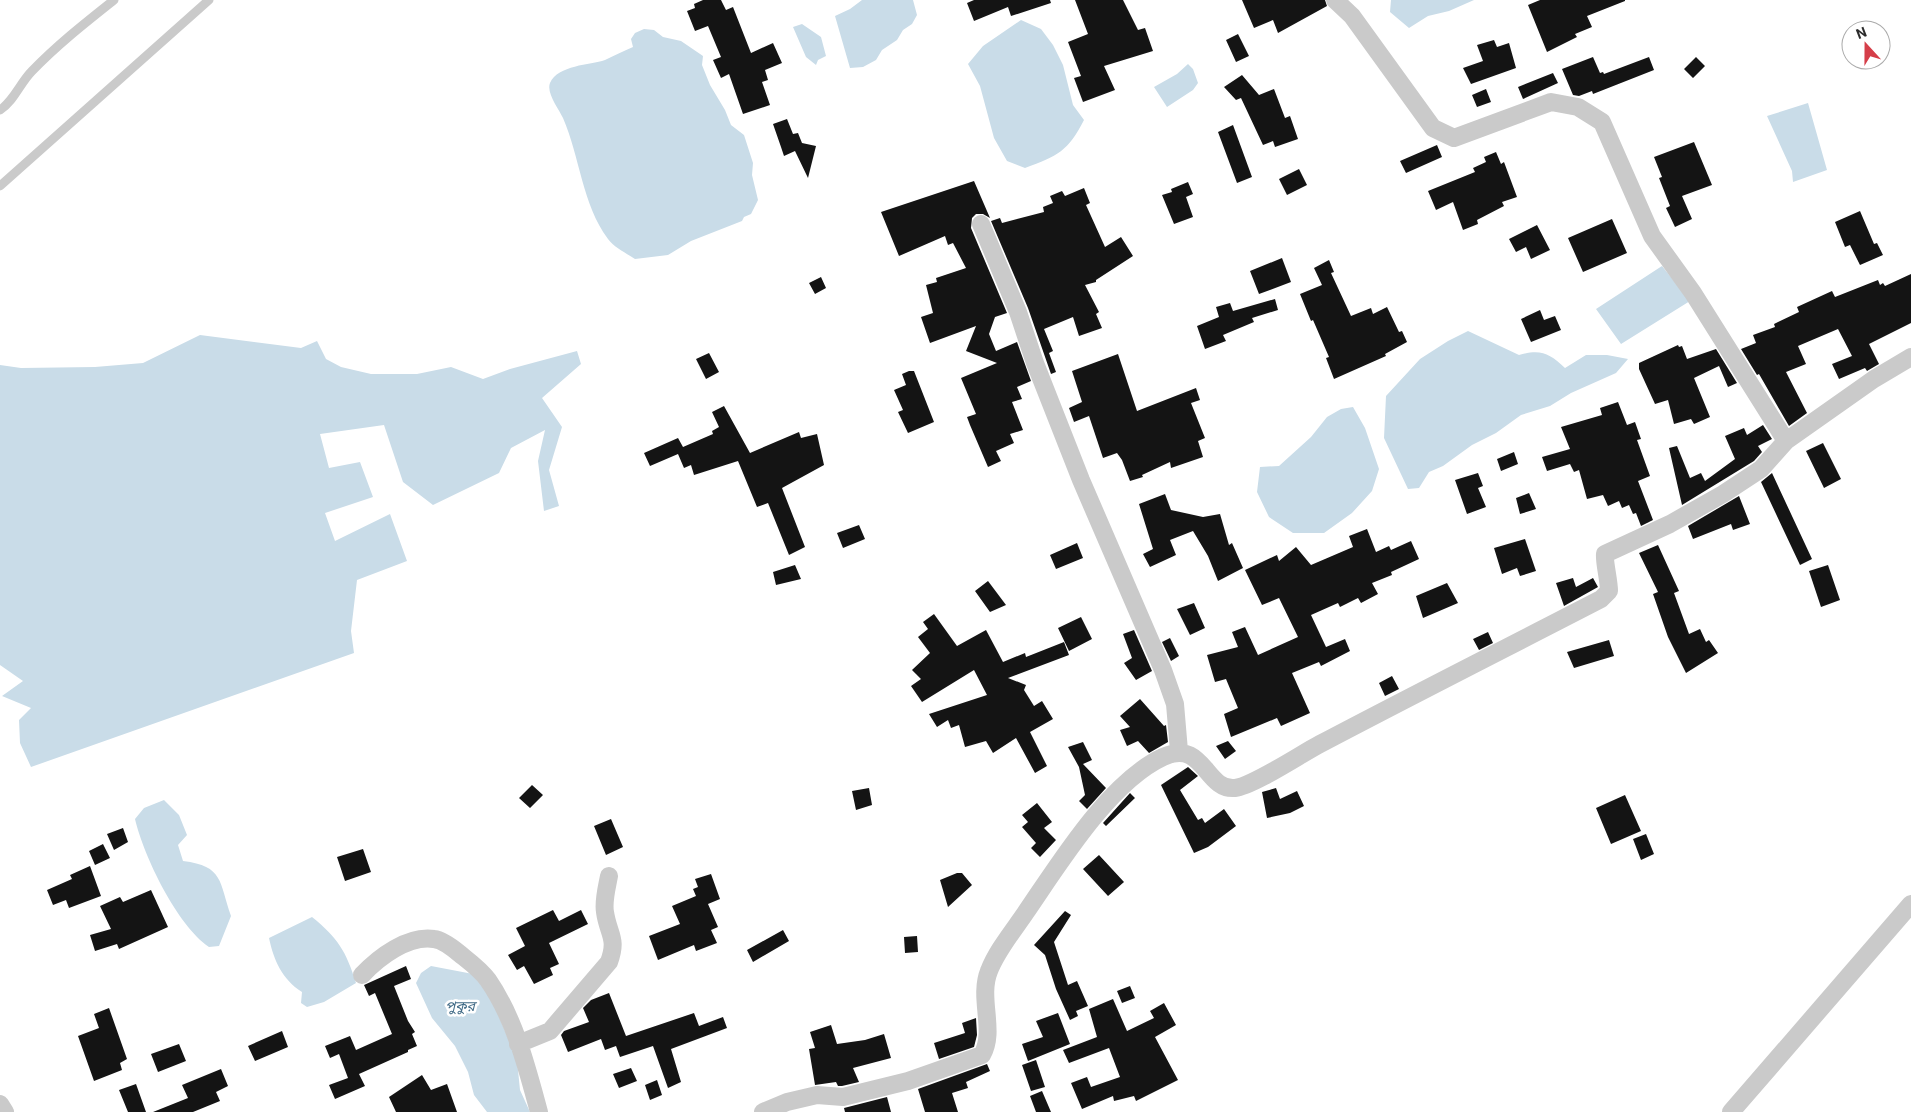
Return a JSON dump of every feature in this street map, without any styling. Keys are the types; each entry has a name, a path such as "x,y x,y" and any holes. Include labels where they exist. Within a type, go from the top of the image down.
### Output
{"street":[{"path":"1335,0 1352,16 1433,128 1454,138 1552,102 1578,106 1602,122 1652,236 1693,293 1786,441"},
{"path":"982,224 1018,312 1035,363 1081,480 1175,704 1178,751"},
{"path":"763,1112 787,1102 817,1095 843,1097 908,1081 982,1055 988,1045 984,995 989,971 1011,934 1076,841 1106,803 1131,779 1161,758 1178,751 1192,756 1224,787 1235,788 1248,784 1318,745 1602,599 1609,590 1609,573 1604,560 1605,554 1670,524 1723,494 1761,469 1786,441 1874,379 1911,357"},
{"path":"518,1044 550,1031 610,962 614,948 613,936 604,911 609,876"},
{"path":"1731,1112 1911,904"},
{"path":"362,975 378,958 420,938 437,939 456,951 488,979 502,1003 518,1044 539,1112"},
{"path":"0,1104 5,1112"}],"lane":[{"path":"0,110 6,106 25,78 59,44 114,0"},
{"path":"0,186 209,0"}],"water":[{"path":"862,0 913,0 917,15 912,24 903,30 897,40 882,50 876,60 863,67 850,68 835,16 850,9"},
{"path":"1391,0 1474,0 1449,11 1428,16 1409,28 1390,12"},
{"path":"1021,20 1041,29 1053,45 1063,65 1073,105 1084,120 1073,139 1061,151 1046,160 1025,168 1007,161 994,138 980,86 968,64 983,46"},
{"path":"802,24 821,37 826,56 818,60 816,65 806,57 793,27"},
{"path":"644,29 654,30 663,37 681,41 703,56 702,65 710,85 725,110 731,125 744,135 753,163 752,175 758,200 751,214 744,217 742,221 691,241 668,255 635,259 617,248 608,239 592,211 569,133 551,96 549,87 554,77 567,69 605,60 633,47 631,39 635,33"},
{"path":"1188,64 1193,69 1198,83 1193,90 1167,107 1154,87 1177,74"},
{"path":"1808,103 1827,170 1793,182 1792,171 1767,116"},
{"path":"1662,266 1690,301 1621,344 1596,309"},
{"path":"1468,331 1519,355 1533,352 1544,354 1565,368 1586,355 1607,355 1628,359 1616,373 1571,393 1550,406 1521,415 1496,433 1472,445 1443,466 1429,472 1419,488 1408,489 1384,438 1386,396 1420,359"},
{"path":"200,335 301,348 317,341 326,359 341,367 371,374 417,374 451,367 483,379 510,369 577,351 581,364 542,398 562,427 549,470 559,506 544,511 538,461 545,430 511,448 499,473 433,505 403,482 384,425 320,434 329,468 360,462 373,497 325,513 335,541 390,514 407,561 357,580 351,631 354,653 31,767 20,743 19,720 31,708 2,696 23,681 0,665 0,365 21,368 95,367 143,363"},
{"path":"1353,407 1365,428 1379,469 1372,491 1352,513 1324,533 1293,533 1269,517 1257,492 1260,467 1279,466 1311,437 1327,417 1341,409"},
{"path":"164,800 179,815 187,835 178,845 183,861 206,867 218,878 221,885 231,916 219,946 209,947 185,923 163,889 139,835 135,819 144,808"},
{"path":"312,917 340,946 349,962 356,983 324,1002 307,1007 301,1003 302,992 289,981 280,969 273,954 269,938"},
{"name":"পুকুর","path":"431,966 473,974 491,997 517,1060 520,1090 530,1112 487,1112 474,1095 468,1072 455,1046 432,1018 416,983 421,973"}],"building":[{"path":"703,0 721,0 726,10 733,7 751,53 773,43 782,63 765,70 768,80 762,82 770,105 743,114 729,74 721,78 713,60 721,57 708,26 695,31 687,11 695,8 694,4"},
{"path":"974,0 1050,0 1051,3 1011,16 1008,7 974,21 967,3"},
{"path":"1075,0 1123,0 1138,30 1145,28 1153,51 1104,66 1115,90 1083,102 1074,78 1081,76 1068,42 1088,34"},
{"path":"1242,0 1325,0 1327,6 1278,33 1273,20 1254,28"},
{"path":"1540,0 1625,1 1587,16 1592,27 1575,34 1577,37 1547,52 1528,5"},
{"path":"1238,34 1249,56 1236,62 1226,40"},
{"path":"1494,40 1497,47 1509,43 1516,68 1471,84 1463,68 1483,61 1477,45"},
{"path":"1593,57 1600,73 1603,72 1604,74 1649,57 1654,70 1593,94 1592,91 1579,96 1573,95 1562,69"},
{"path":"1696,57 1705,66 1693,78 1684,69"},
{"path":"1553,73 1558,83 1523,99 1518,87"},
{"path":"1242,75 1259,95 1274,89 1285,118 1290,116 1298,139 1275,147 1273,141 1263,145 1241,98 1236,100 1224,87"},
{"path":"1486,89 1491,102 1477,107 1472,95"},
{"path":"787,119 793,134 798,133 802,143 816,146 808,178 795,151 784,156 773,124"},
{"path":"1233,125 1252,177 1237,183 1218,132"},
{"path":"1694,142 1712,185 1682,196 1692,219 1675,227 1666,208 1670,206 1659,178 1662,177 1654,157"},
{"path":"1437,145 1442,157 1406,173 1400,161"},
{"path":"1496,152 1501,164 1504,162 1517,197 1502,202 1504,206 1477,220 1478,224 1463,230 1453,202 1436,210 1428,191 1475,172 1473,168 1486,162 1484,157"},
{"path":"1299,169 1307,185 1287,195 1279,179"},
{"path":"974,181 990,218 983,214 976,214 972,218 971,228 1007,313 995,317 989,334 996,351 1017,342 1031,381 1017,387 1022,399 1012,402 1023,430 1010,434 1014,443 996,451 1001,461 988,467 967,417 976,414 961,378 997,363 966,351 976,326 930,343 921,317 933,313 926,285 937,282 936,278 966,268 953,243 948,245 945,236 899,256 881,212"},
{"path":"1188,182 1193,194 1186,197 1193,217 1174,224 1162,195 1172,192 1171,189"},
{"path":"1084,188 1090,203 1086,205 1105,247 1121,237 1133,256 1096,280 1096,282 1085,285 1099,312 1096,314 1102,328 1079,336 1073,317 1044,329 1053,351 1049,353 1056,372 1051,374 1028,308 991,221 1000,218 1002,223 1044,212 1043,207 1053,203 1050,196 1062,191 1065,196"},
{"path":"1860,211 1874,244 1877,243 1883,255 1860,265 1850,245 1845,247 1835,222"},
{"path":"1612,219 1627,253 1583,272 1568,238"},
{"path":"1537,225 1550,250 1531,259 1526,247 1516,252 1509,239"},
{"path":"1282,258 1291,282 1259,294 1250,271"},
{"path":"1329,260 1334,272 1331,273 1351,316 1371,308 1373,314 1387,307 1399,332 1402,331 1407,342 1385,354 1386,356 1334,379 1326,358 1329,357 1300,294 1322,285 1314,268"},
{"path":"1911,274 1911,323 1869,344 1879,364 1867,371 1865,368 1839,379 1832,364 1852,356 1838,329 1798,346 1806,364 1786,372 1807,413 1789,426 1759,374 1757,375 1741,349 1756,343 1753,335 1775,327 1774,324 1799,312 1797,307 1832,291 1835,297 1878,280 1880,285 1883,283 1885,286"},
{"path":"821,277 826,288 815,294 809,283"},
{"path":"1275,299 1278,310 1252,318 1254,322 1223,335 1226,341 1205,349 1197,326 1219,317 1216,307 1230,303 1233,311"},
{"path":"1540,310 1544,320 1555,316 1561,330 1531,342 1521,319"},
{"path":"1678,345 1679,347 1682,346 1687,359 1716,349 1737,383 1728,387 1719,366 1694,378 1710,417 1694,424 1691,419 1674,424 1668,400 1655,404 1639,369 1639,363"},
{"path":"709,353 719,372 706,379 696,359"},
{"path":"1118,354 1137,411 1196,388 1200,400 1191,403 1205,438 1198,441 1203,457 1171,468 1170,462 1142,475 1143,477 1130,481 1122,460 1117,453 1103,458 1089,416 1074,422 1069,408 1082,402 1072,371"},
{"path":"914,371 934,422 908,433 898,412 903,410 894,390 906,385 902,374"},
{"path":"1618,402 1627,425 1635,422 1641,439 1637,440 1650,476 1638,481 1653,520 1641,526 1636,513 1633,514 1629,505 1622,508 1619,501 1608,506 1603,495 1587,499 1579,470 1574,472 1570,464 1547,471 1542,457 1570,449 1561,427 1602,415 1600,408"},
{"path":"724,406 750,453 799,432 801,438 817,434 824,465 782,488 805,547 789,555 768,503 757,507 738,461 694,475 691,465 684,468 678,454 650,466 644,453 678,438 683,447 713,434 712,431 719,427 712,412"},
{"path":"1763,425 1772,439 1758,446 1762,452 1754,461 1682,505 1669,448 1677,446 1690,478 1701,473 1705,481 1735,459 1725,436 1744,428 1747,435"},
{"path":"1823,443 1841,479 1824,488 1806,451"},
{"path":"1514,452 1518,464 1501,471 1497,459"},
{"path":"1478,473 1483,486 1478,488 1486,507 1467,514 1455,480"},
{"path":"1772,473 1812,559 1800,565 1761,482"},
{"path":"1529,493 1536,509 1520,514 1516,498"},
{"path":"1165,494 1171,510 1203,517 1220,514 1229,545 1232,543 1243,568 1218,581 1208,556 1193,531 1170,540 1176,555 1150,567 1143,554 1153,549 1139,504"},
{"path":"1739,496 1750,524 1733,530 1731,524 1693,539 1688,526"},
{"path":"859,525 865,539 843,548 837,533"},
{"path":"1367,529 1376,552 1389,546 1391,550 1411,541 1419,559 1391,572 1392,575 1372,583 1378,594 1361,603 1358,598 1340,607 1338,603 1311,615 1326,647 1345,639 1350,651 1321,666 1319,662 1292,673 1310,713 1281,726 1277,718 1231,737 1224,714 1238,708 1226,679 1215,682 1207,655 1238,647 1232,632 1245,627 1258,655 1298,637 1279,598 1262,605 1245,570 1277,555 1279,561 1296,547 1311,565 1353,547 1349,536"},
{"path":"1525,539 1536,571 1520,576 1517,568 1502,574 1494,548"},
{"path":"1077,543 1083,558 1056,569 1050,555"},
{"path":"1658,545 1679,591 1674,593 1689,634 1700,629 1706,642 1709,640 1718,653 1686,673 1668,637 1653,594 1658,592 1639,553"},
{"path":"795,565 801,579 776,585 773,572"},
{"path":"1828,565 1840,600 1821,607 1809,571"},
{"path":"1573,578 1576,587 1593,578 1598,587 1564,606 1556,583"},
{"path":"988,581 1006,605 990,612 975,591"},
{"path":"1447,583 1458,603 1423,618 1416,596"},
{"path":"1194,603 1205,628 1190,635 1177,609"},
{"path":"934,614 957,646 986,630 1003,662 1025,653 1026,657 1064,642 1069,655 1008,678 1026,685 1024,690 1034,706 1042,701 1053,719 1030,732 1047,766 1035,773 1016,738 993,753 986,741 965,747 959,725 951,728 948,720 937,727 929,714 987,695 974,670 922,702 911,686 921,679 912,670 930,653 918,637 928,629 923,622"},
{"path":"1081,617 1092,639 1069,651 1058,628"},
{"path":"1134,630 1152,671 1136,680 1124,663 1132,658 1123,634"},
{"path":"1488,632 1493,643 1479,650 1473,639"},
{"path":"1170,638 1179,656 1171,661 1162,642"},
{"path":"1609,640 1614,656 1574,668 1567,652"},
{"path":"1392,676 1399,689 1385,696 1379,683"},
{"path":"1140,699 1164,726 1166,725 1168,742 1149,753 1138,741 1127,746 1120,730 1130,727 1120,716"},
{"path":"1228,741 1236,751 1225,759 1216,746"},
{"path":"1083,742 1092,760 1083,764 1106,788 1087,809 1079,801 1085,795 1079,767 1068,747"},
{"path":"1188,767 1198,776 1180,790 1198,820 1202,818 1205,823 1224,809 1236,826 1208,847 1194,853 1161,785"},
{"path":"532,785 543,795 530,808 519,798"},
{"path":"869,788 872,805 856,810 852,791"},
{"path":"1276,788 1280,799 1297,791 1304,806 1290,813 1267,818 1262,792"},
{"path":"1130,793 1135,798 1106,826 1103,823"},
{"path":"1625,795 1641,831 1611,844 1596,808"},
{"path":"1037,803 1052,822 1044,828 1056,840 1040,857 1031,848 1036,843 1022,827 1028,822 1022,815"},
{"path":"611,819 623,847 606,855 594,826"},
{"path":"123,828 128,842 114,850 107,834"},
{"path":"1646,834 1654,854 1641,860 1633,839"},
{"path":"103,844 110,858 95,865 89,851"},
{"path":"363,849 371,872 345,881 337,857"},
{"path":"1099,855 1124,882 1108,896 1083,869"},
{"path":"90,866 101,896 69,908 66,900 53,905 47,890 72,879 70,875"},
{"path":"957,873 962,873 972,885 948,907 940,880"},
{"path":"711,874 720,899 708,904 718,927 711,930 717,943 696,951 694,945 658,960 649,936 680,924 672,906 696,896 693,889 698,887 695,879"},
{"path":"151,890 168,927 119,949 117,944 95,951 90,935 111,929 100,906 120,897 123,902"},
{"path":"553,910 559,921 581,910 588,924 549,943 559,964 550,968 553,975 534,984 524,966 517,970 508,955 525,946 516,928"},
{"path":"1065,911 1071,915 1054,942 1068,985 1077,981 1088,1006 1076,1011 1078,1016 1070,1020 1056,989 1045,955 1034,945"},
{"path":"783,930 789,941 753,962 747,950"},
{"path":"917,936 918,952 905,953 904,937"},
{"path":"406,966 411,979 394,986 408,1021 415,1032 412,1034 417,1046 359,1074 365,1086 335,1099 329,1085 348,1078 339,1054 330,1058 325,1046 350,1036 356,1050 392,1034 375,993 369,996 364,985"},
{"path":"1130,986 1135,998 1122,1003 1117,991"},
{"path":"609,993 626,1036 694,1013 699,1026 723,1017 727,1028 671,1049 681,1082 668,1088 653,1046 620,1057 616,1046 605,1050 601,1039 568,1052 561,1035 564,1031 589,1022 583,1008 591,1000"},
{"path":"1113,999 1127,1031 1154,1018 1150,1011 1164,1003 1176,1025 1155,1037 1178,1080 1136,1101 1134,1096 1114,1101 1113,1096 1082,1109 1071,1083 1087,1077 1091,1087 1120,1077 1109,1048 1069,1063 1063,1050 1097,1037 1089,1009"},
{"path":"109,1008 127,1059 120,1063 122,1070 94,1081 78,1036 99,1028 94,1014"},
{"path":"1058,1013 1070,1044 1028,1061 1022,1044 1043,1037 1036,1021"},
{"path":"976,1018 977,1035 974,1047 939,1059 934,1043 965,1033 962,1023"},
{"path":"831,1025 837,1044 865,1040 884,1034 891,1058 853,1068 859,1082 842,1086 838,1086 836,1082 815,1085 809,1049 815,1048 810,1032"},
{"path":"282,1031 288,1047 255,1061 248,1046"},
{"path":"179,1044 186,1061 158,1072 151,1054"},
{"path":"1036,1060 1045,1087 1031,1091 1022,1065"},
{"path":"987,1064 990,1071 966,1082 968,1088 952,1093 958,1112 925,1112 918,1089"},
{"path":"631,1068 637,1081 619,1088 613,1074"},
{"path":"221,1069 228,1086 216,1092 220,1101 193,1112 153,1112 188,1098 182,1085"},
{"path":"422,1075 431,1090 447,1084 457,1112 396,1112 389,1097"},
{"path":"657,1080 662,1095 650,1100 645,1085"},
{"path":"136,1084 146,1112 128,1112 119,1090"},
{"path":"1042,1091 1051,1112 1036,1112 1030,1096"},
{"path":"887,1097 891,1112 845,1112 844,1108"}]}
